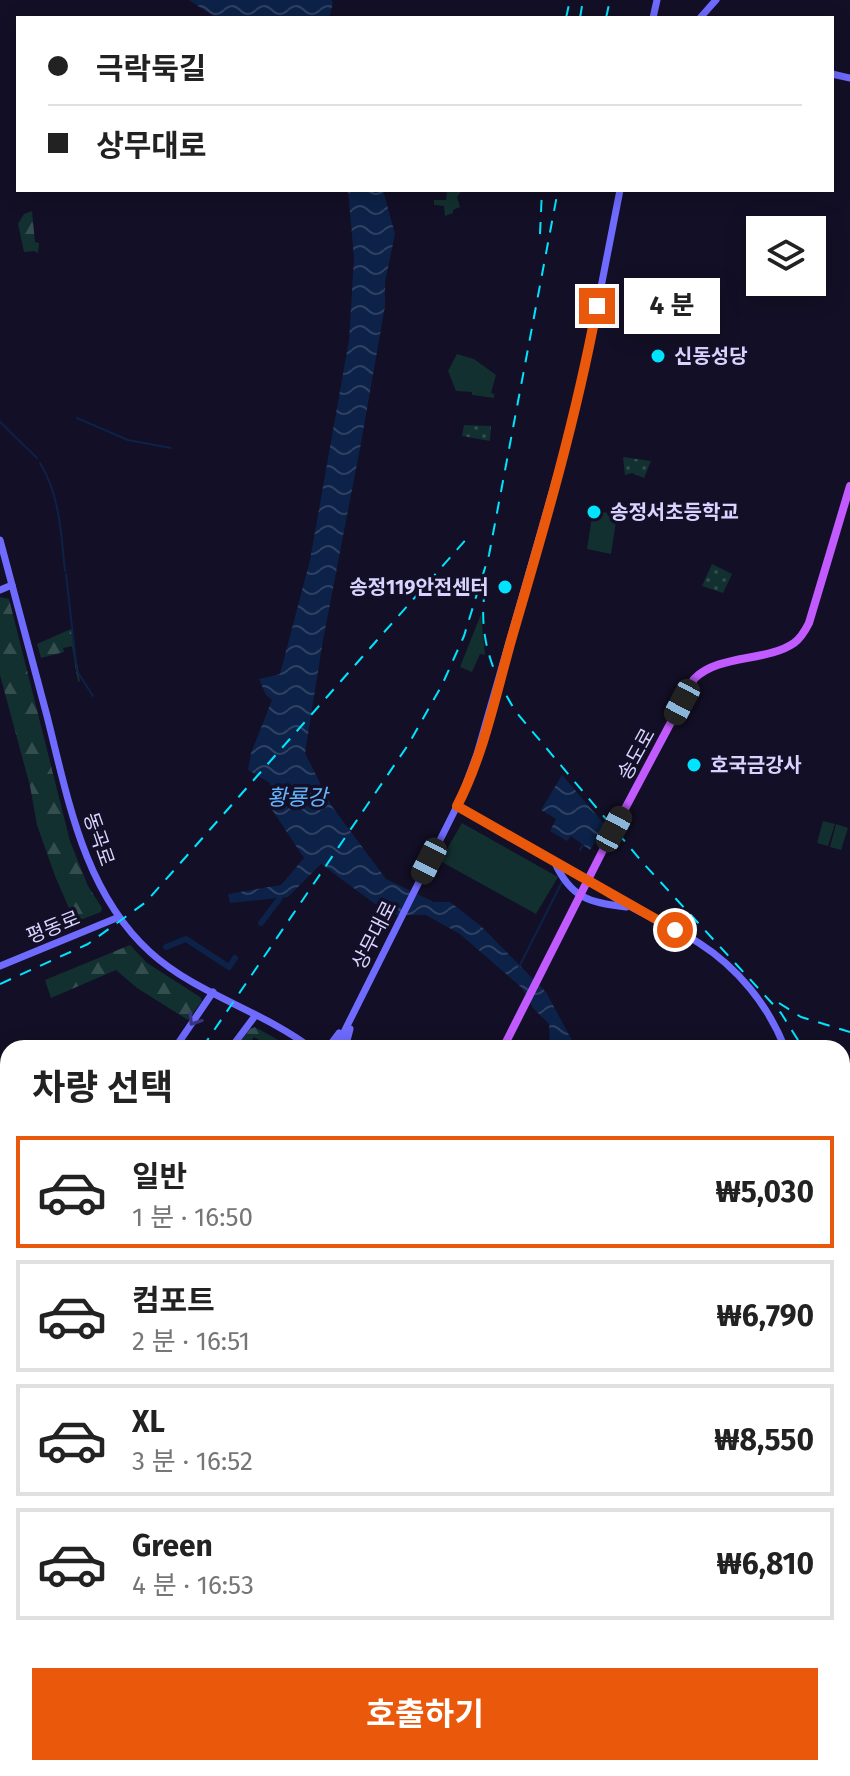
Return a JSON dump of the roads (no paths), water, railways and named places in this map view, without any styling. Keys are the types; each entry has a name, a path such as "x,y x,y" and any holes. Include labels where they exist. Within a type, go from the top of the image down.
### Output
{"main road":[{"path":"702,16 716,0"},
{"name":"상무대로","path":"340,1040 456,807 483,738 564,455 584,374 620,192"},
{"name":"송도로","path":"507,1040 694,679 706,669 791,646 802,636 809,623 850,486"},
{"name":"동곡로","path":"0,540 82,844 98,883 119,917 152,953 298,1040"},
{"path":"0,590 12,585"},
{"path":"456,807 697,942 725,962 767,1011 781,1040"},
{"path":"555,863 567,885 592,902 631,907"},
{"name":"평동로","path":"0,966 119,917"},
{"path":"180,1040 213,992"},
{"path":"237,1040 255,1016"},
{"path":"333,1040 344,1022 350,1020 352,1025 347,1040"}],"water":[{"path":"189,0 333,2 328,16 213,16"},
{"name":"황룡강","path":"348,192 384,192 395,234 385,282 385,306 305,753 331,805 386,879 434,902 450,902 481,926 546,992 572,1040 550,1040 549,1024 533,1008 522,988 460,934 426,915 390,915 321,864 288,897 230,903 228,894 281,885 304,858 269,805 270,783 248,770 251,753 272,700 266,695 259,679 280,674 310,560 349,340 354,258"},
{"path":"562,775 606,826 590,850 571,836 567,841 550,831 556,819 541,810"}],"waterway":[{"path":"77,418 128,440 171,448"},
{"path":"0,422 37,458"},
{"path":"40,463 56,501 65,571"},
{"path":"66,574 77,671 93,696"},
{"path":"580,850 582,846"},
{"path":"519,967 562,882"},
{"path":"261,923 280,898"},
{"path":"166,947 186,939 229,967 235,958"}],"railway":[{"path":"566,16 570,0"},
{"path":"580,16 583,0"},
{"path":"606,16 610,0"},
{"path":"540,234 542,192"},
{"path":"207,1040 408,745 442,685 464,636 489,555 558,192"},
{"path":"0,984 88,944 146,902 469,536"},
{"path":"485,590 485,639 494,669 516,712 643,863 781,1013 798,1040"},
{"path":"779,1003 801,1017 850,1032"}],"place":[{"name":"신동성당","path":"658,356"},
{"name":"송정서초등학교","path":"594,512"},
{"name":"송정119안전센터","path":"505,587"},
{"name":"호국금강사","path":"694,765"}]}
